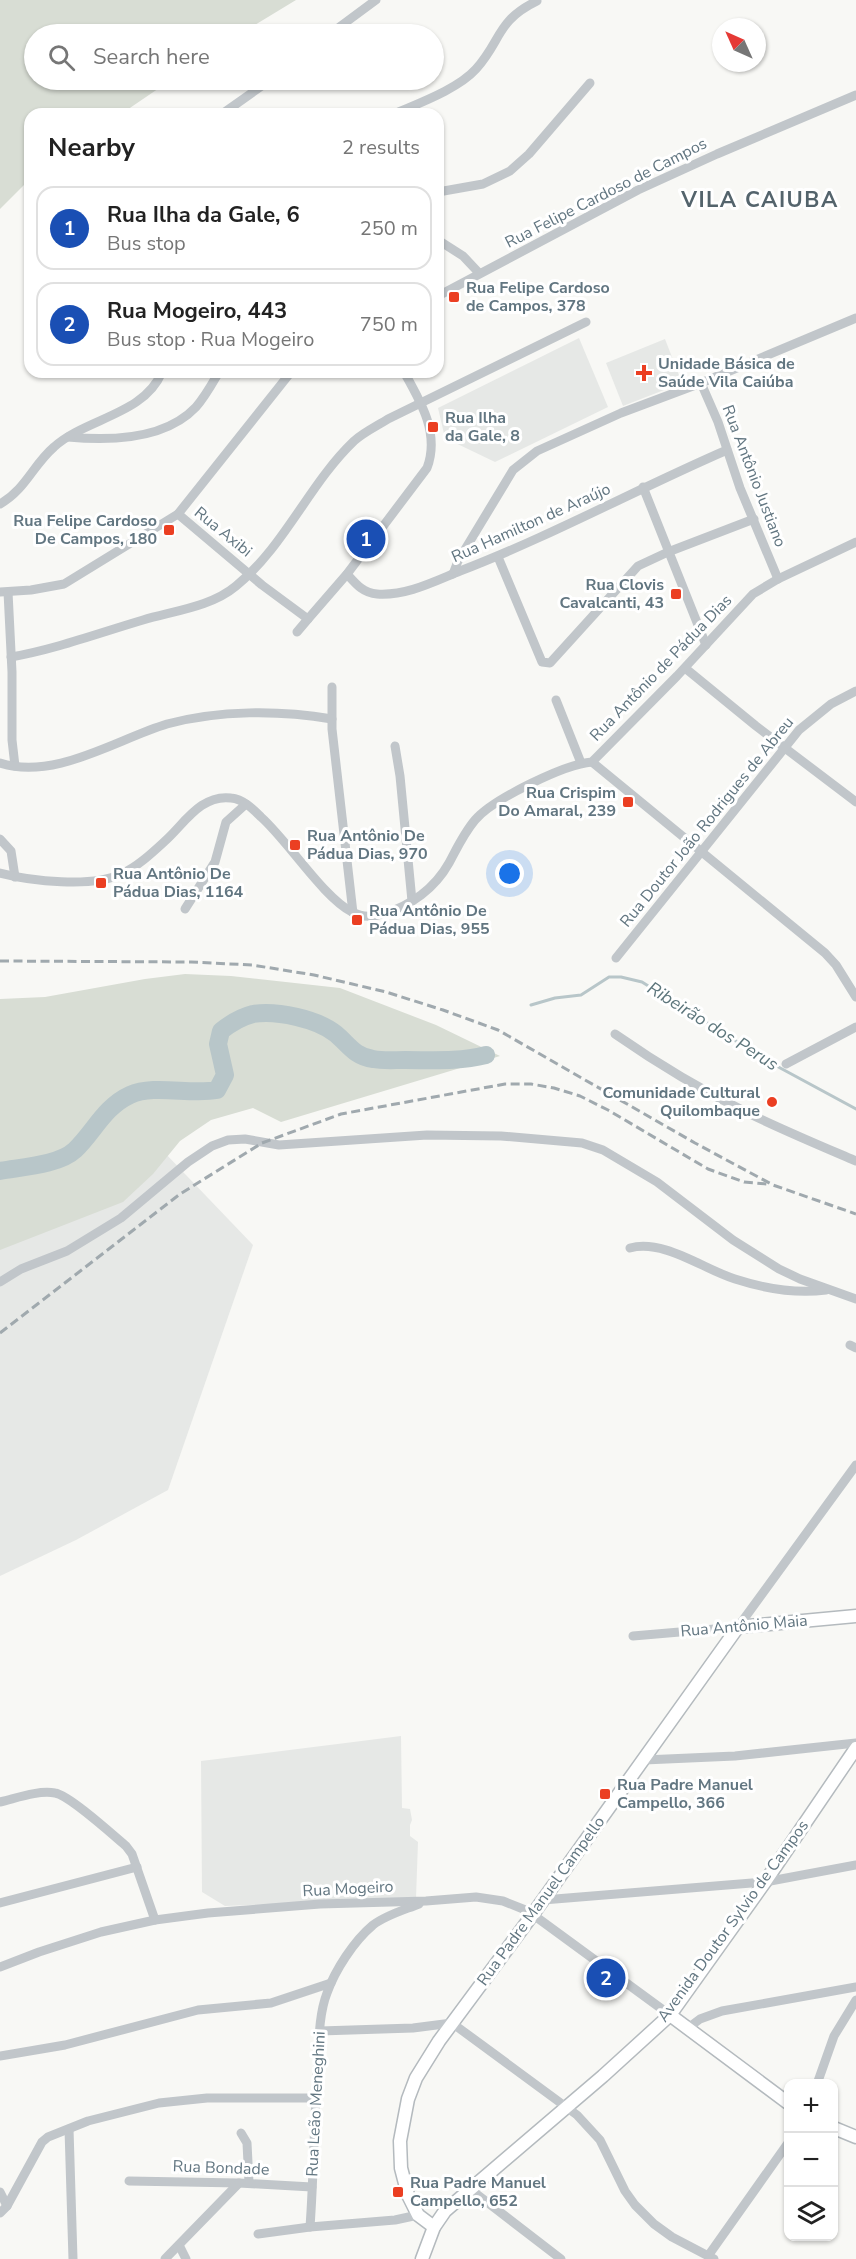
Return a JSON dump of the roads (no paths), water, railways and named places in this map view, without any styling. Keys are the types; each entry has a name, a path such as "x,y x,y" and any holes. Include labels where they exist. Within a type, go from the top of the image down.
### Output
{"main road":[{"name":"Rua Antônio Maia","path":"738,1627 856,1616"},
{"name":"Rua Padre Manuel Campello","path":"418,2215 408,2195 401,2168 400,2141 408,2099 425,2060 534,1914 738,1627"},
{"name":"Avenida Doutor Sylvio de Campos","path":"422,2259 434,2227 445,2211 670,2015 765,1882 856,1748"},
{"path":"670,2015 784,2099"},
{"path":"838,2130 856,2137"},
{"path":"418,2215 434,2227"}],"street":[{"path":"344,24 376,0"},
{"path":"407,108 464,81 480,64 506,23 524,8 537,1"},
{"path":"444,191 483,184 510,171 529,154 590,83"},
{"path":"230,108 256,90"},
{"name":"Rua Felipe Cardoso de Campos","path":"444,293 638,190 856,96"},
{"path":"444,244 463,256 479,273"},
{"path":"453,574 458,561 513,470 524,460 545,447 621,413 701,383 856,318"},
{"path":"11,657 59,647 142,620 197,606 226,594 269,552 318,484 355,440 421,402 586,322"},
{"path":"0,504 27,482 53,447 142,398 153,388 159,378"},
{"path":"68,437 118,437 153,432 175,423 197,406 215,378"},
{"path":"15,766 12,740 11,657 4,592 64,584 177,514 286,378"},
{"path":"297,632 347,574 427,468 432,444 429,425 421,402 407,378"},
{"name":"Rua Antônio Justiano","path":"701,383 778,579"},
{"name":"Rua Hamilton de Araújo","path":"347,574 358,586 375,594 396,594 432,584 498,557 727,450"},
{"path":"644,487 706,645"},
{"name":"Rua Axibi","path":"177,514 308,618"},
{"path":"498,557 542,662 550,663 634,569 668,552 754,519"},
{"name":"Rua Antônio de Pádua Dias","path":"353,913 369,916 381,915 412,901 425,892 441,877 468,829 488,808 514,793 581,764 592,762 685,668 747,599 778,579 856,542"},
{"path":"685,668 856,802"},
{"path":"332,687 332,719 353,913"},
{"name":"Rua Doutor João Rodrigues de Abreu","path":"616,958 785,747 816,715 856,691"},
{"path":"556,700 581,764"},
{"path":"0,763 35,767 67,761 95,753 169,724 230,713 332,719"},
{"path":"395,746 412,901"},
{"path":"592,762 831,958 856,997"},
{"path":"0,873 15,877 82,881 122,874 165,842 194,811 205,803 228,798 246,804 274,829 336,900 353,913"},
{"path":"184,909 215,862 226,822 246,804"},
{"path":"0,839 11,851 15,877"},
{"path":"786,1064 856,1027"},
{"path":"615,1034 675,1074 709,1093 751,1115 856,1161"},
{"path":"0,1282 21,1269 67,1251 112,1223 188,1162 212,1146 228,1140 245,1139 279,1145 448,1135 544,1138 582,1143 603,1150 657,1182 734,1240 779,1269 856,1299"},
{"path":"630,1248 649,1246 663,1249 734,1279 778,1290 805,1293 829,1290"},
{"name":"Rua Padre Manuel Campello","path":"738,1627 856,1465"},
{"name":"Rua Antônio Maia","path":"633,1636 738,1627"},
{"path":"644,1760 735,1756 856,1743"},
{"path":"0,1802 42,1792 57,1793 78,1807 126,1846 132,1854 155,1920"},
{"path":"543,1900 765,1882 856,1865"},
{"path":"0,1903 137,1867"},
{"name":"Rua Mogeiro","path":"0,1967 101,1932 155,1920 208,1913 320,1904 476,1897 503,1901 534,1914 670,2015"},
{"name":"Rua Leão Meneghini","path":"310,2227 315,2098 323,2005 331,1983 352,1949 374,1924 426,1901"},
{"path":"0,2056 65,2045 198,2010 271,2003 331,1983"},
{"path":"688,2028 700,2019 722,2011 856,1987"},
{"path":"819,2079 834,2036 856,2000"},
{"path":"320,2031 413,2028 452,2023 566,2107 600,2140 625,2192 634,2205 672,2237 711,2257 784,2150"},
{"path":"0,2214 8,2206 42,2142 48,2137 88,2121 159,2103 207,2098 315,2098"},
{"path":"69,2129 73,2259"},
{"path":"165,2259 244,2183 247,2143 241,2133"},
{"name":"Rua Bondade","path":"129,2181 312,2187"},
{"path":"470,2189 561,2259"},
{"path":"0,2192 8,2206"},
{"path":"258,2234 395,2220 418,2215"},
{"path":"179,2245 186,2259"}],"waterway":[{"name":"Ribeirão dos Perus","path":"531,1005 555,998 581,995 609,977 642,982 771,1063 856,1109"},
{"name":"Ribeirão dos Perus","path":"0,1171 40,1165 68,1155 82,1143 113,1106 130,1095 150,1090 217,1090 225,1075 218,1044 221,1031 253,1014 273,1013 319,1024 336,1034 361,1056 367,1058 446,1060 486,1055"}],"railway":[{"path":"0,961 191,962 252,965 314,975 386,992 498,1030 773,1185 856,1214"},
{"path":"0,1333 180,1194 262,1143 341,1114 505,1084 531,1084 580,1096 708,1169 744,1182 767,1184"}],"place":[{"name":"Rua Felipe Cardoso de Campos, 378","path":"454,297"},
{"name":"Unidade Básica de Saúde Vila Caiúba","path":"644,373"},
{"name":"Rua Ilha da Gale, 8","path":"433,427"},
{"name":"Rua Felipe Cardoso De Campos, 180","path":"169,530"},
{"name":"Rua Ilha da Gale, 6","path":"366,539"},
{"name":"Rua Clovis Cavalcanti, 43","path":"676,594"},
{"name":"Rua Crispim Do Amaral, 239","path":"628,802"},
{"name":"Rua Antônio De Pádua Dias, 970","path":"295,845"},
{"name":"Rua Antônio De Pádua Dias, 1164","path":"101,883"},
{"name":"Rua Antônio De Pádua Dias, 955","path":"357,920"},
{"name":"Comunidade Cultural Quilombaque","path":"772,1102"},
{"name":"Rua Padre Manuel Campello, 366","path":"605,1794"},
{"name":"Rua Mogeiro, 443","path":"606,1978"},
{"name":"Rua Padre Manuel Campello, 652","path":"398,2192"}],"district":[{"name":"VILA CAIUBA","path":"760,200"}]}
